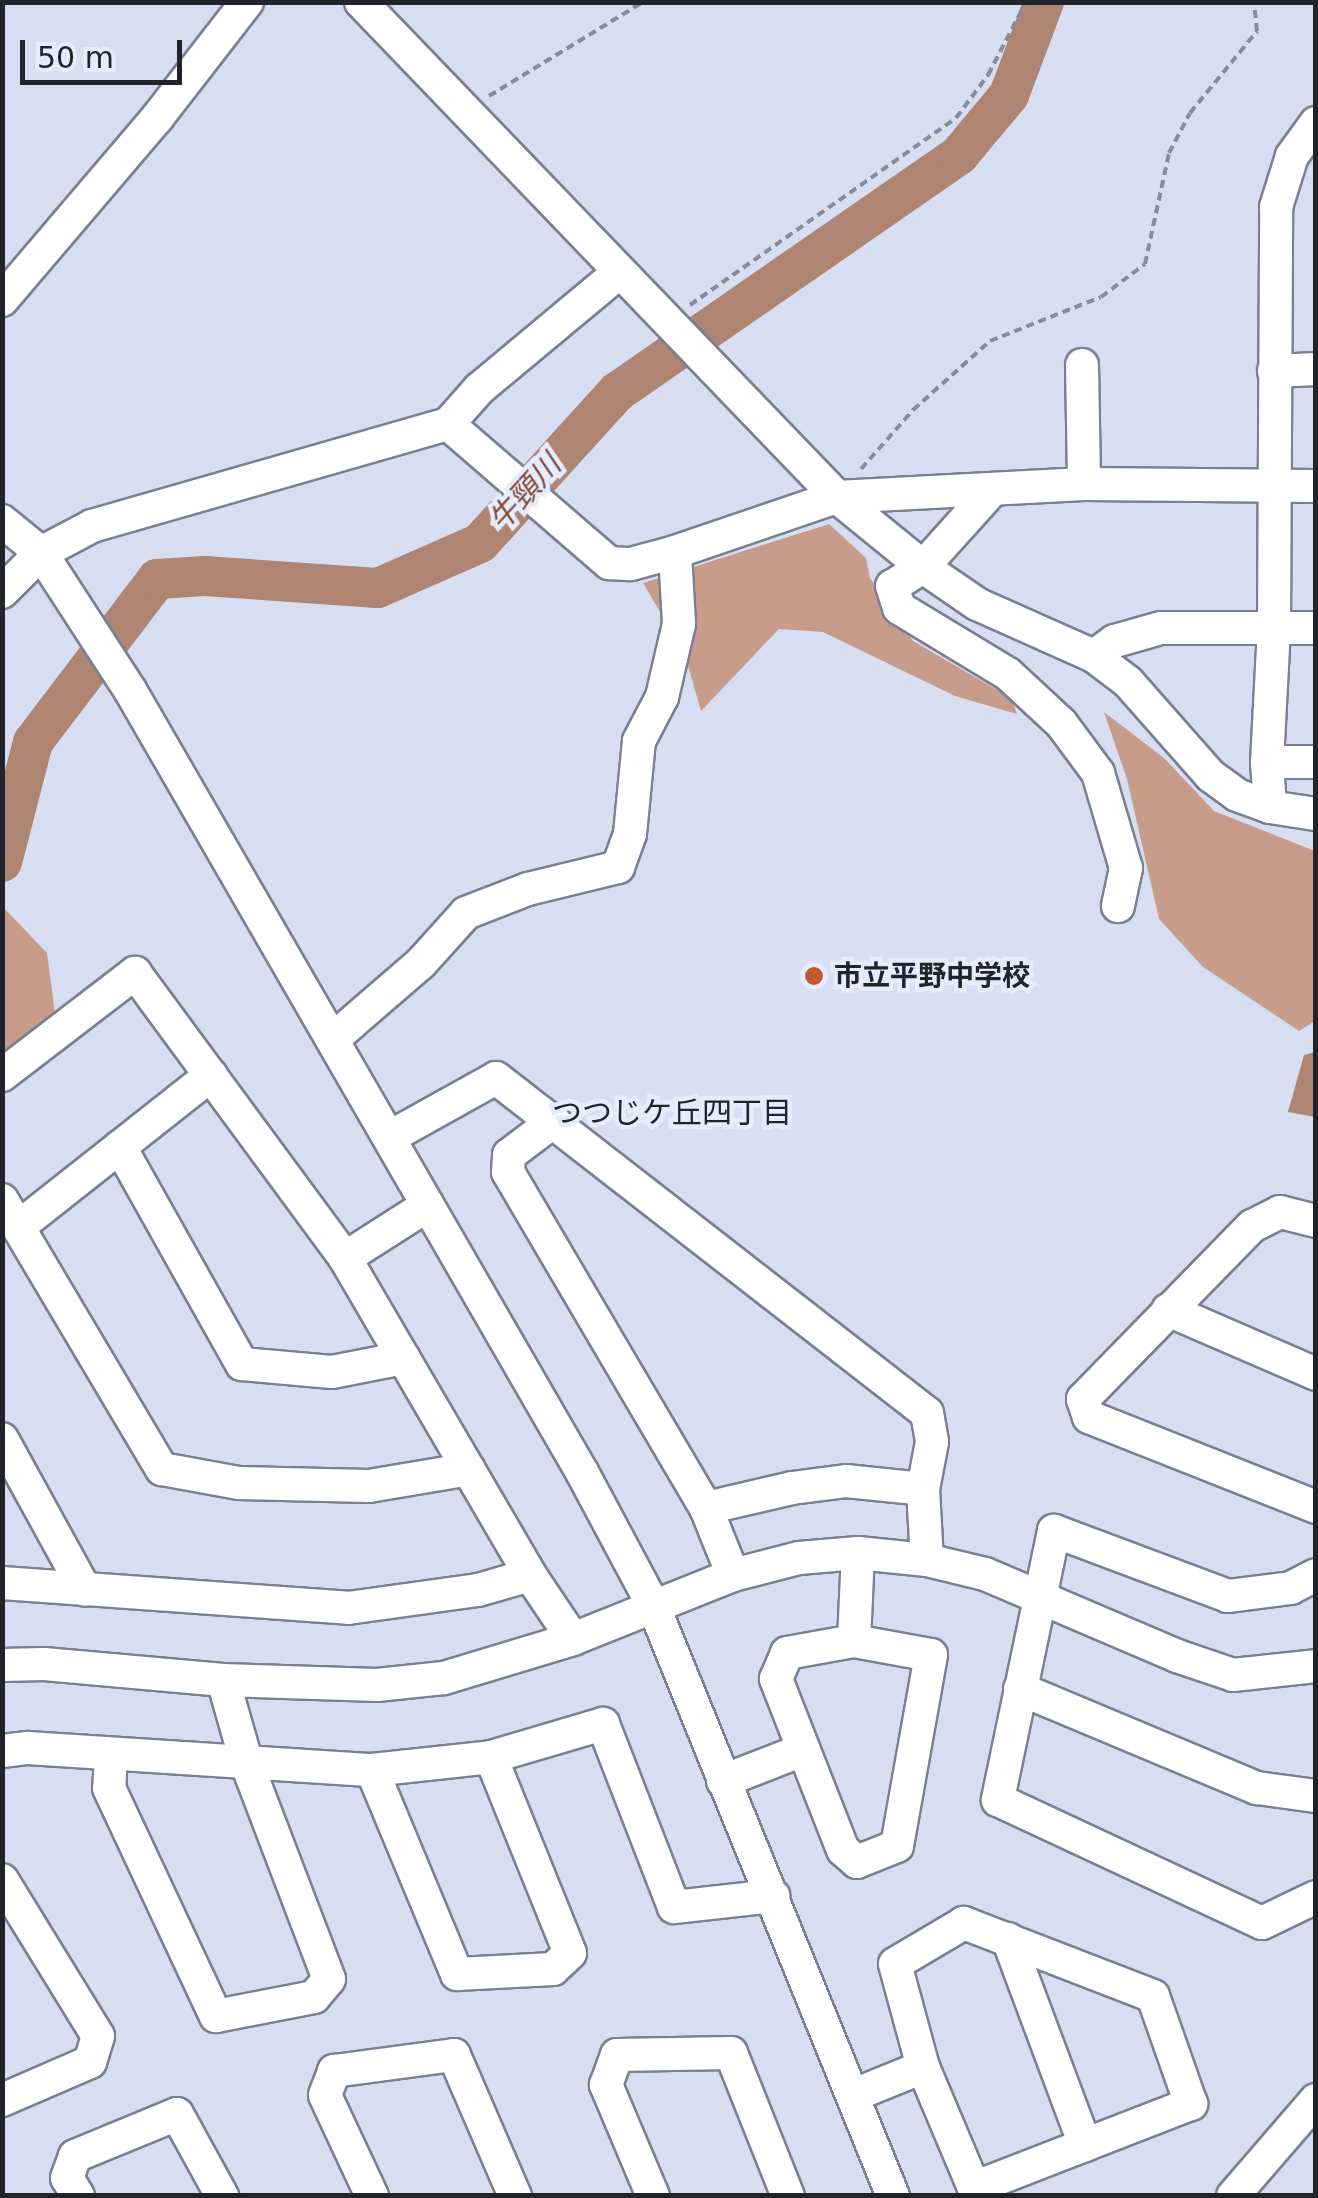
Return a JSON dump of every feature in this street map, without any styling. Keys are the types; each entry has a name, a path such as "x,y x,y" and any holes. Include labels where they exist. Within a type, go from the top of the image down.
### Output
{"street":[{"path":"2,300 247,2"},
{"path":"360,2 836,497 922,567 977,604 1094,656 1128,682 1211,776 1237,795 1270,807 1316,814"},
{"path":"1270,807 1267,762 1274,628 1276,207 1292,156 1316,123"},
{"path":"460,433 479,389 618,273"},
{"path":"1082,364 1084,484"},
{"path":"1274,371 1316,369"},
{"path":"460,433 609,563 631,564 675,552 836,497 1084,484 1316,486"},
{"path":"2,592 41,553 92,526 460,433"},
{"path":"992,490 922,567 892,586 899,608 1008,674 1061,723 1098,773 1126,868 1118,906"},
{"path":"2,521 41,553 130,690 390,1137 653,1605 893,2196"},
{"path":"333,1039 420,963 466,914 528,889 618,867 630,834 639,741 662,697 679,624 675,552"},
{"path":"1094,656 1115,640 1161,628 1316,628"},
{"path":"1267,762 1316,762"},
{"path":"2,1074 136,973 345,1258 530,1575 572,1639"},
{"path":"211,1075 120,1147 12,1213 162,1469 239,1483 370,1486 470,1468"},
{"path":"390,1137 496,1078 927,1413 932,1442 924,1489 926,1560"},
{"path":"554,1121 509,1155 508,1172 706,1508 733,1575"},
{"path":"120,1147 242,1364 332,1372 404,1358"},
{"path":"345,1258 428,1205"},
{"path":"1316,1221 1299,1214 1266,1215 1083,1399 1089,1417 1316,1507"},
{"path":"1168,1310 1316,1374"},
{"path":"2,1439 86,1590"},
{"path":"706,1508 792,1488 846,1482 924,1489"},
{"path":"1316,1575 1292,1588 1228,1596 1054,1531 1037,1597 998,1800 1262,1923 1316,1896"},
{"path":"854,1641 858,1553"},
{"path":"2,1665 44,1664 223,1680 377,1685 444,1678 572,1639 733,1575 799,1558 858,1553 926,1560 985,1574 1233,1675 1316,1666"},
{"path":"2,1584 348,1608 478,1590 530,1575"},
{"path":"854,1641 931,1655 896,1846 857,1862 843,1850 804,1750 776,1679 788,1653 854,1641"},
{"path":"112,1754 109,1788 216,2016 314,1997 329,1980 247,1764 223,1680"},
{"path":"1020,1689 1257,1788 1316,1796"},
{"path":"2,1751 28,1748 372,1770 491,1757 603,1724 674,1907 773,1896"},
{"path":"723,1780 804,1750"},
{"path":"372,1770 457,1974 553,1968 570,1953 491,1757"},
{"path":"2,1880 98,2036 90,2062 2,2100"},
{"path":"964,1923 1153,1996 1191,2104 976,2192 923,2068 895,1964 964,1923"},
{"path":"1008,1940 1085,2145"},
{"path":"653,2196 606,2084 618,2055 731,2054 788,2196"},
{"path":"372,2196 325,2095 334,2071 454,2055 515,2196"},
{"path":"854,2094 923,2068"},
{"path":"1233,2196 1316,2100"},
{"path":"78,2196 67,2178 75,2156 177,2114 222,2196"}],"path":[{"path":"464,112 643,2"},
{"path":"668,320 956,118 988,75 1026,2"},
{"path":"836,497 913,410 990,341 1101,297 1145,264 1169,153 1190,114 1257,30 1254,2"}],"shaded area":[{"path":"829,524 866,558 870,578 913,641 1011,698 1017,714 955,696 823,632 779,629 701,711 684,652 643,583"},
{"path":"1104,712 1164,758 1214,811 1315,851 1315,1021 1299,1031 1203,967 1159,919 1127,779"},
{"path":"3,907 47,953 55,1013 3,1055"},
{"path":"1315,1052 1315,1117 1288,1112 1304,1055"}],"waterway":[{"name":"牛頸川","path":"2,862 33,742 157,579 205,576 378,588 480,543 617,392 959,155 1009,95 1044,2"}],"place":[{"name":"市立平野中学校","path":"814,976"}],"district":[{"name":"つつじケ丘四丁目","path":"672,1113"}]}
